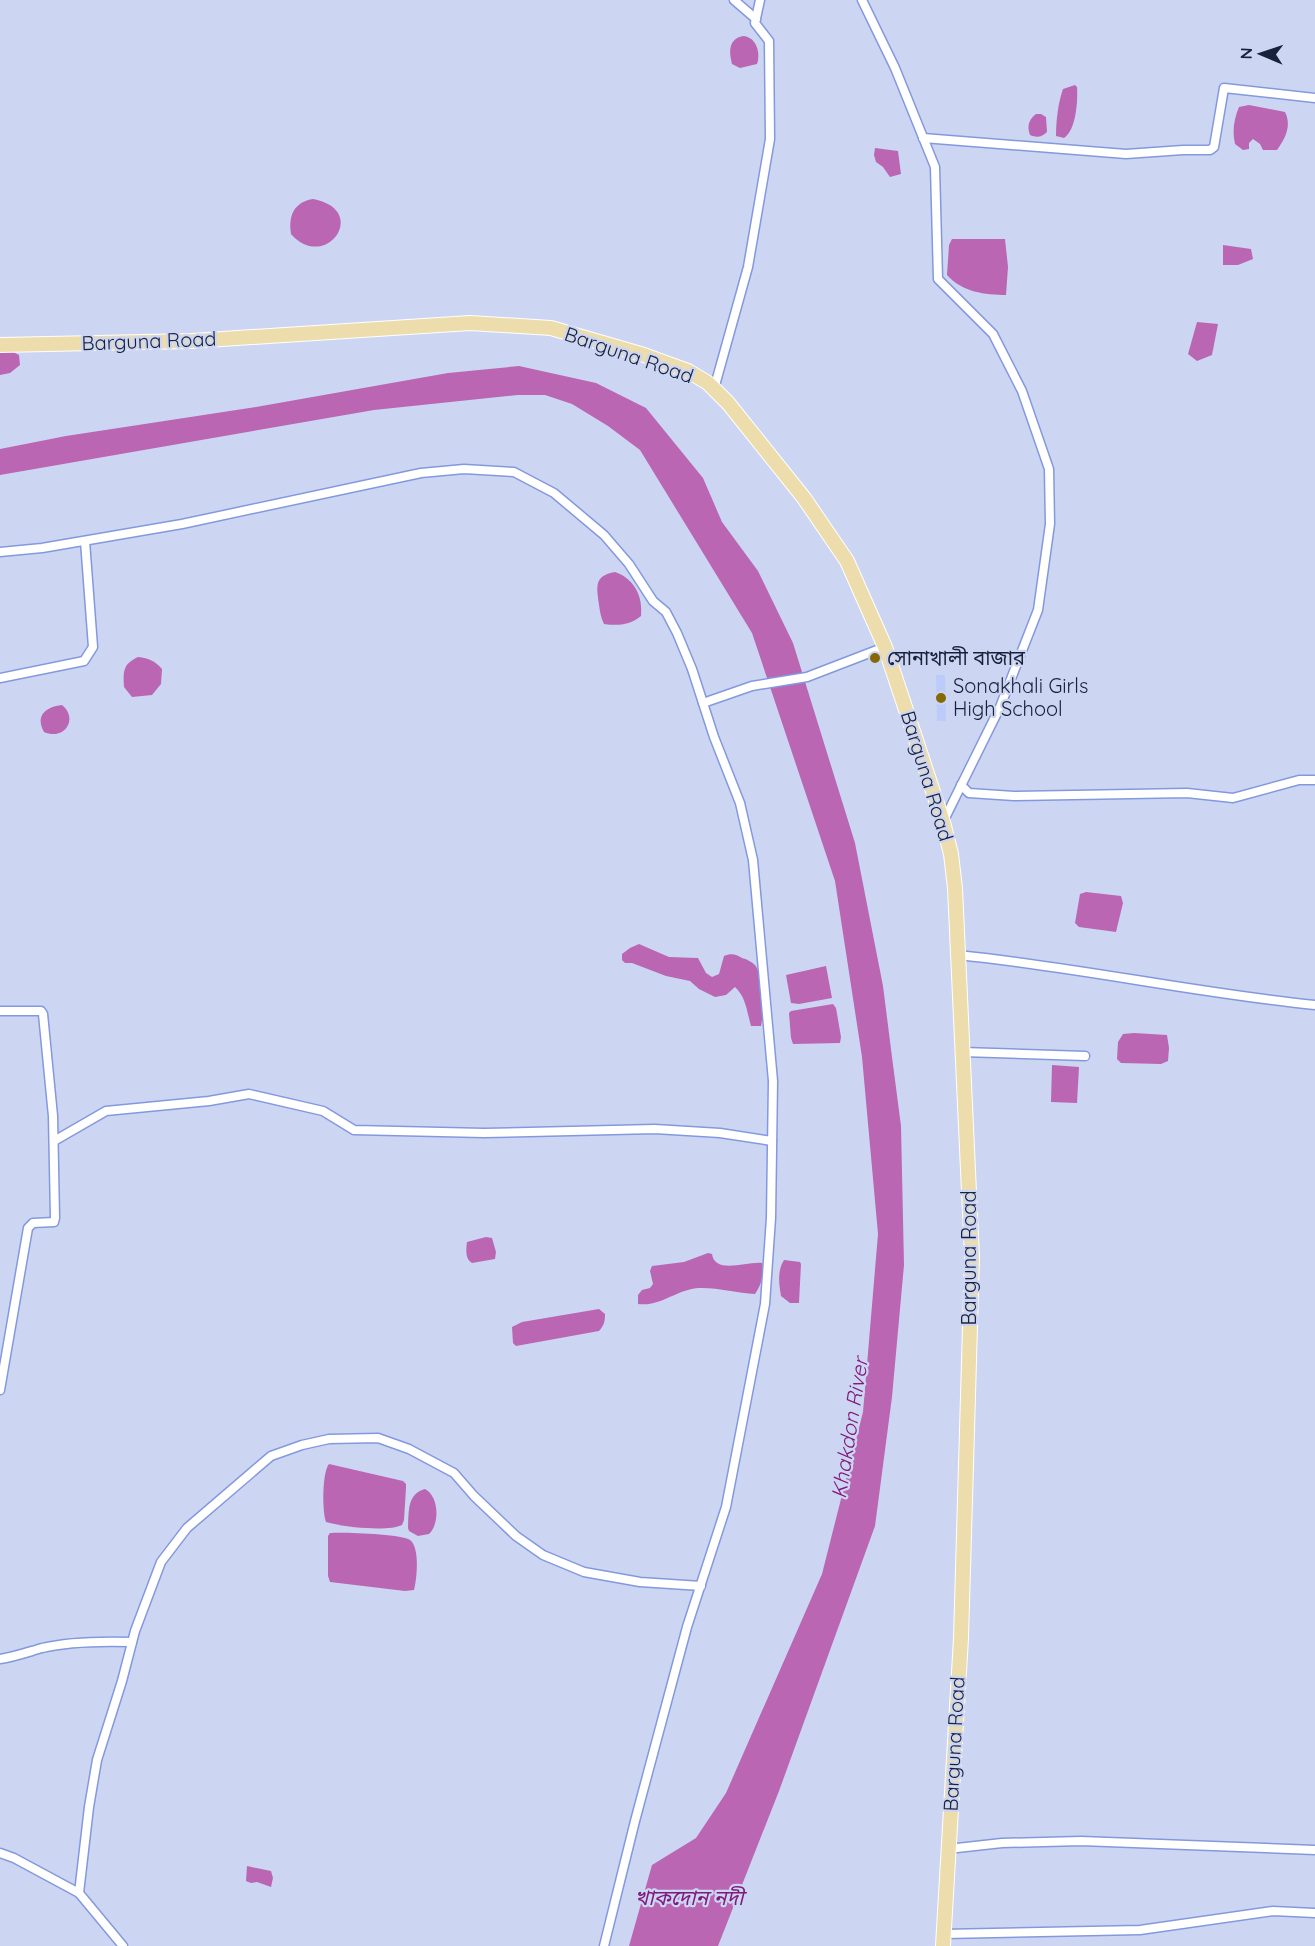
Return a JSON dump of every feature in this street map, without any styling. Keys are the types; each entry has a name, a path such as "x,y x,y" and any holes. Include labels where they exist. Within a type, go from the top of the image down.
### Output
{"main road":[{"name":"Barguna Road","path":"0,345 192,341 470,323 551,328 644,355 688,371 708,383 728,403 804,498 847,561 885,647 943,822 953,877 972,1257 961,1638 943,1940"}],"street":[{"path":"734,0 756,19"},
{"path":"714,389 748,267 770,139 769,41 755,23 760,0"},
{"path":"862,0 895,68 935,167 938,279 993,334 1022,391 1049,469 1050,524 1038,609 1000,708 943,822"},
{"path":"923,138 1126,154 1210,150 1214,147 1224,88 1315,98"},
{"path":"0,552 42,548 192,522 421,473 464,468 514,472 554,493 604,535 629,564 653,601 666,612 677,633 740,803 753,860 773,1081 771,1218 765,1304 726,1507 687,1627 604,1946"},
{"path":"0,673 0,678 84,661 93,647 86,541"},
{"path":"703,703 752,686 807,677 885,647"},
{"path":"961,785 969,793 1014,796 1187,793 1233,798 1299,780 1315,780"},
{"path":"958,955 1069,968 1150,984 1315,1005"},
{"path":"0,1011 41,1011 43,1014 54,1141 55,1221 33,1223 28,1228 0,1390"},
{"path":"963,1052 1085,1056"},
{"path":"54,1141 106,1111 209,1101 249,1094 323,1111 354,1130 484,1133 656,1129 720,1133 772,1141"},
{"path":"79,1893 88,1807 97,1760 116,1703 132,1642 161,1562 187,1528 271,1456 302,1445 329,1439 378,1438 409,1449 454,1473 474,1496 525,1542 543,1555 584,1572 640,1582 700,1586"},
{"path":"0,1659 64,1644 103,1641 132,1642"},
{"path":"948,1849 1002,1843 1081,1841 1315,1850"},
{"path":"0,1853 14,1858 79,1893 123,1946"},
{"path":"943,1940 1140,1930 1273,1911 1315,1913"}],"shaded area":[{"name":"Sonakhali Girls High School","path":"936,675 945,675 946,721 937,721"}],"water":[{"path":"743,36 754,42 758,50 758,59 757,64 740,68 732,64 730,51 732,43"},
{"path":"1075,85 1077,87 1074,122 1064,138 1056,136 1063,89"},
{"path":"1249,105 1285,112 1288,127 1277,150 1263,150 1260,144 1253,139 1249,143 1249,149 1243,150 1235,144 1234,130 1237,112 1239,107"},
{"path":"1036,114 1046,117 1047,132 1039,136 1030,135 1029,129 1030,121"},
{"path":"875,148 898,151 901,174 890,177 876,162"},
{"path":"313,199 330,205 339,215 340,225 336,235 328,243 317,247 304,244 291,234 290,227 290,221 297,207"},
{"path":"952,239 1005,239 1008,267 1006,295 967,289 947,275 949,245"},
{"path":"1223,245 1251,249 1253,259 1238,265 1223,265"},
{"path":"1197,322 1218,324 1212,355 1197,361 1188,354"},
{"path":"9,350 19,355 20,365 10,373 0,375 0,351"},
{"name":"খাকদোন নদী","path":"519,366 596,383 646,408 703,478 722,522 758,571 793,643 855,843 883,986 901,1126 904,1265 892,1397 875,1526 779,1791 718,1946 629,1946 652,1865 696,1838 726,1793 822,1574 863,1412 878,1234 862,1057 835,881 752,633 640,450 608,426 572,404 545,395 518,395 374,410 0,475 0,449 448,373"},
{"path":"615,572 628,579 636,589 641,602 641,616 624,624 604,624 599,608 598,583 603,576"},
{"path":"138,657 152,660 162,669 161,684 152,695 132,697 124,687 125,669 129,662"},
{"path":"62,705 69,716 67,727 58,734 44,732 41,726 43,713"},
{"path":"1086,892 1121,896 1123,903 1116,932 1079,927 1075,923 1080,894"},
{"path":"639,944 669,957 698,958 706,973 712,977 719,974 724,956 727,955 736,955 755,965 760,977 763,1004 761,1026 751,1026 744,1000 735,987 726,995 715,997 699,989 690,981 666,976 632,963 625,963 622,960 622,954"},
{"path":"826,966 832,998 799,1004 791,1003 786,975"},
{"path":"833,1004 836,1008 840,1043 793,1044 789,1013 791,1011"},
{"path":"1123,1034 1167,1035 1168,1061 1161,1064 1121,1063 1117,1059 1118,1042"},
{"path":"1052,1065 1079,1067 1077,1103 1051,1102"},
{"path":"486,1237 492,1238 496,1252 495,1259 472,1263 467,1257 467,1242"},
{"path":"708,1253 712,1254 714,1260 719,1264 725,1266 762,1263 762,1279 755,1294 698,1288 654,1303 638,1304 638,1295 653,1284 650,1271 652,1266 684,1262"},
{"path":"784,1260 801,1264 799,1303 790,1303 781,1296 779,1273"},
{"path":"599,1309 605,1314 604,1323 599,1331 516,1346 513,1343 512,1327 522,1322"},
{"path":"329,1464 403,1481 406,1488 402,1525 376,1528 343,1526 326,1522 323,1492"},
{"path":"425,1489 430,1493 435,1504 435,1524 429,1534 418,1536 409,1531 409,1510 415,1495"},
{"path":"330,1533 384,1535 410,1540 416,1556 417,1571 414,1590 405,1591 330,1582 328,1536"},
{"path":"247,1866 271,1871 273,1878 271,1887 246,1881"}],"place":[{"name":"সোনাখালী বাজার","path":"875,658"},
{"name":"Sonakhali Girls High School","path":"941,698"}],"water label":[{"name":"Khakdon River","path":"850,1428"}]}
